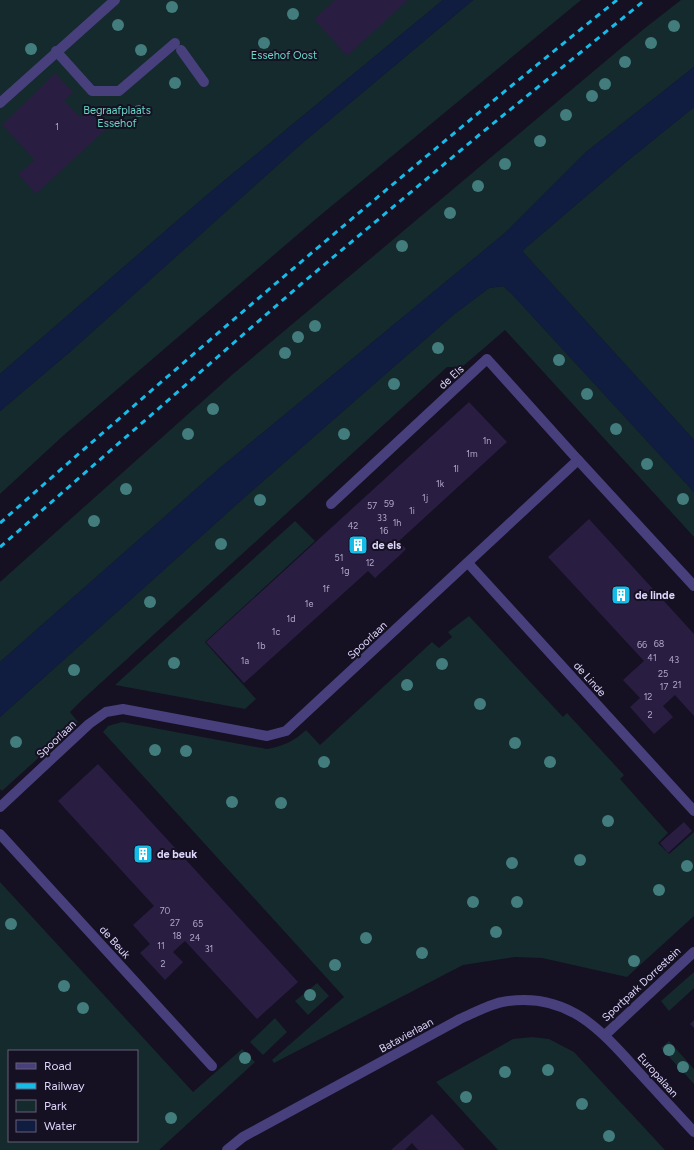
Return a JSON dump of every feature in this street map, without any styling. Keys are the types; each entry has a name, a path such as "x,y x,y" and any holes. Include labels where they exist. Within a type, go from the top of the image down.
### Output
{"street":[{"path":"0,103 56,51 116,0"},
{"path":"56,51 92,91 119,90 178,46 204,82"},
{"name":"de Els","path":"331,504 487,359 578,460"},
{"path":"578,460 694,586"},
{"name":"Spoorlaan","path":"0,807 89,724 106,712 123,709 267,736 286,731 578,460"},
{"name":"de Linde","path":"468,563 694,811"},
{"name":"de Beuk","path":"0,834 212,1066"},
{"name":"Sportpark Dorrestein","path":"605,1035 694,952"},
{"name":"Batavierlaan","path":"226,1150 243,1137 460,1019 491,1004 524,1000 554,1004 582,1016 605,1035"},
{"name":"Europalaan","path":"605,1035 694,1132"}],"green space":[{"name":"Begraafplaats Essehof","path":"0,0 443,0 207,195 0,374"},
{"path":"473,0 581,0 317,218 64,435 0,494 0,411 71,351 301,144"},
{"path":"681,0 694,0 694,67 585,153 505,233 220,468 0,662 0,582 233,374 645,28"},
{"path":"694,107 694,440 522,251 626,162"},
{"path":"503,286 694,492 694,537 505,330 462,367 447,367 81,701 70,712 78,722 2,791 0,789 0,717 247,495 453,315 489,288"},
{"path":"295,521 315,541 205,642 256,699 245,709 115,685"},
{"path":"469,616 563,717 567,713 624,775 620,779 668,833 658,843 669,854 694,832 694,916 627,977 542,958 515,957 463,965 274,1063 272,1060 344,997 103,732 108,726 122,722 267,749 288,742 306,730 320,745 432,642 439,648 452,637 448,632"},
{"path":"0,882 193,1092 242,1049 255,1062 159,1150 0,1150"},
{"path":"694,972 694,988 669,1011 661,1001"},
{"path":"317,983 329,996 308,1015 295,1001"},
{"path":"275,1018 287,1032 263,1055 250,1042"},
{"path":"532,1037 549,1039 574,1052 665,1150 498,1150 436,1082 513,1039"},
{"path":"669,1041 694,1069 694,1084 661,1048"}],"water":[{"path":"443,0 473,0 301,144 71,351 0,411 0,374 207,195"},
{"path":"694,67 694,107 626,162 522,251 694,440 694,492 512,294 503,286 489,288 453,315 247,495 0,717 0,662 220,468 505,233 585,153"}],"building":[{"path":"335,0 408,0 347,56 314,19"},
{"path":"55,73 73,92 64,101 80,117 88,110 106,129 36,194 18,174 35,160 2,125"},
{"name":"de els","path":"469,402 507,442 399,541 406,549 375,578 368,571 244,683 206,642"},
{"name":"de linde","path":"589,519 694,634 694,716 675,695 663,706 673,717 654,734 630,707 640,698 623,680 644,661 548,557"},
{"name":"de beuk","path":"98,764 298,982 257,1019 185,941 173,952 183,962 165,980 140,953 150,944 133,925 154,906 58,801"},
{"path":"684,822 692,831 668,853 660,843"},
{"path":"694,1020 694,1028 690,1024"},
{"path":"432,1114 465,1150 418,1150 412,1143 405,1150 391,1150"}],"railway":[{"path":"0,523 306,258 460,128 617,0"},
{"path":"0,547 300,285 479,135 645,0"}],"place":[{"name":"de els","path":"358,545"},
{"name":"de linde","path":"621,595"},
{"name":"de beuk","path":"143,854"}],"park label":[{"name":"Essehof Oost","path":"284,55"}]}
